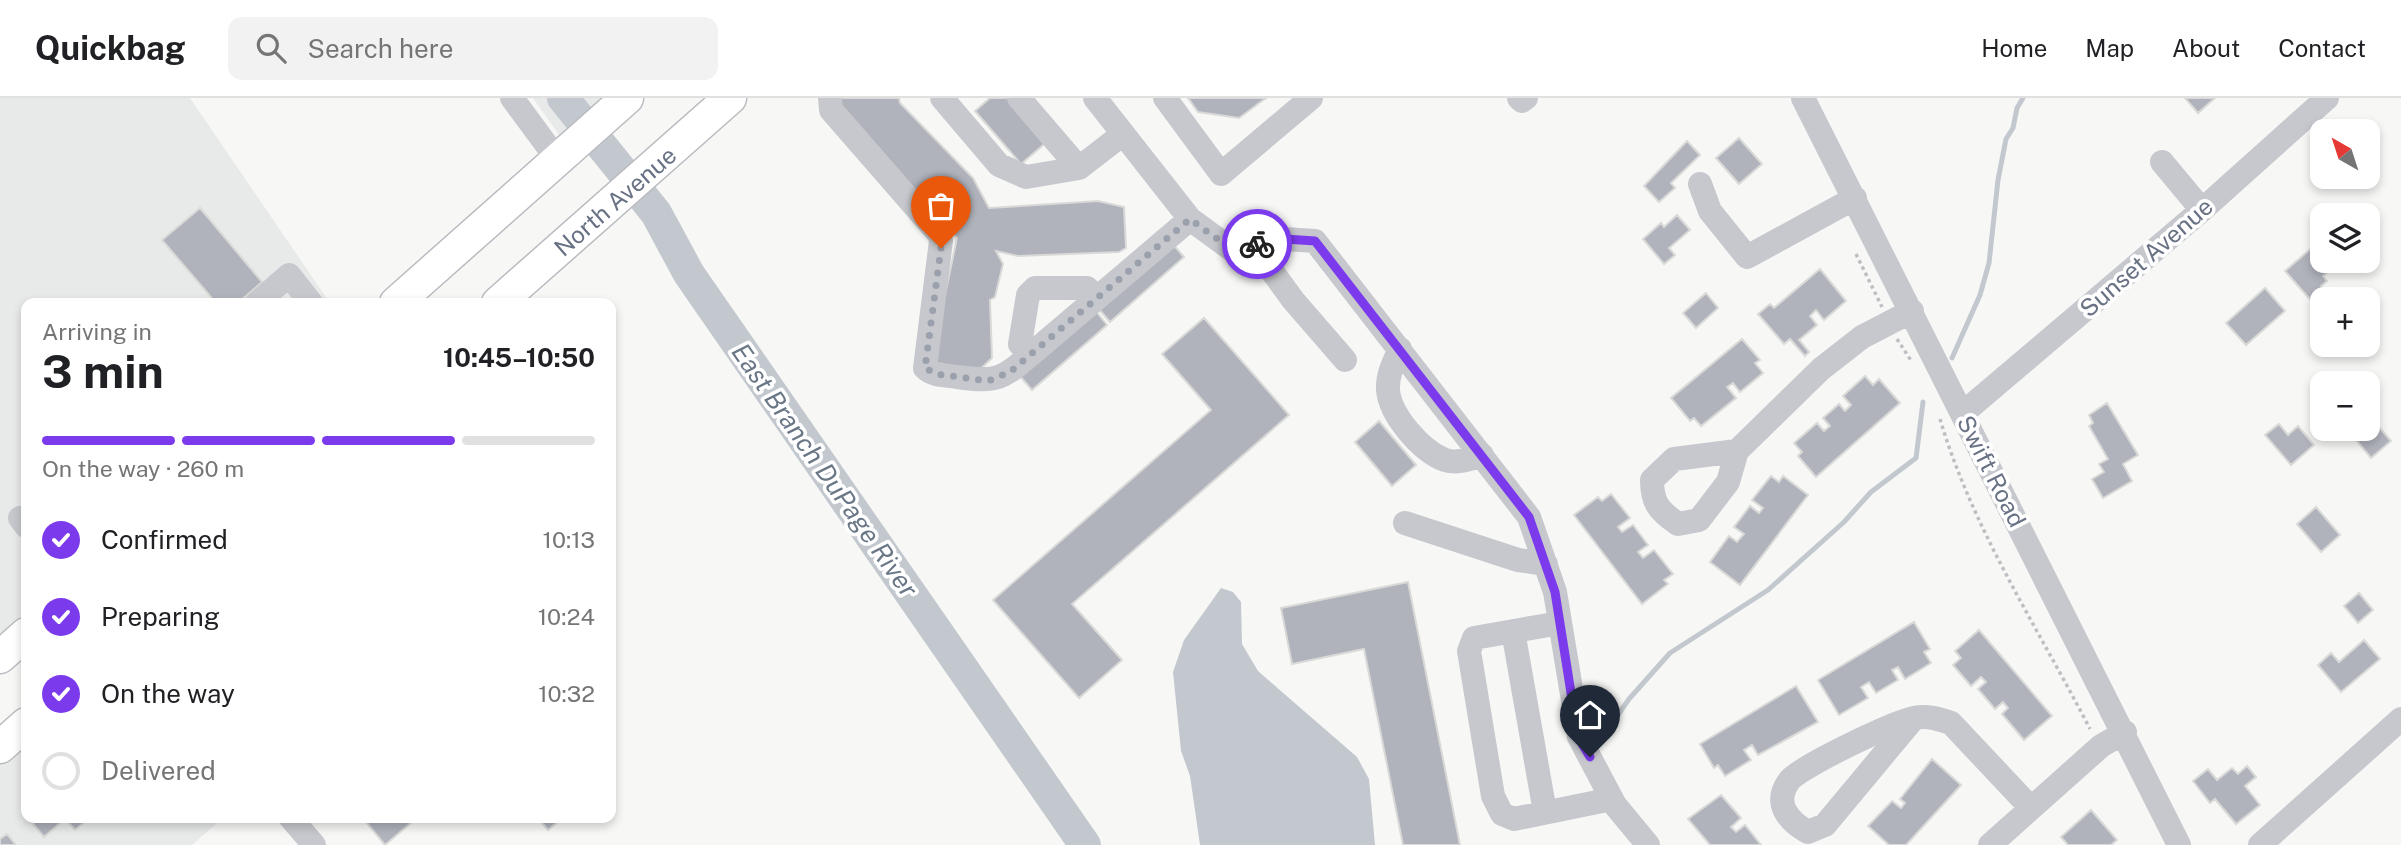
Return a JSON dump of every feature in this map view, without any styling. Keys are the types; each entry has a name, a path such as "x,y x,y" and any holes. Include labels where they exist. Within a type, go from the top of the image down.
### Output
{"main road":[{"path":"402,298 627,98"},
{"name":"North Avenue","path":"504,298 730,98"},
{"path":"0,657 21,638"},
{"path":"0,747 21,728"}],"street":[{"path":"512,98 578,141"},
{"path":"830,98 831,110 939,234 941,241 925,368 936,374 988,381 1010,372 1190,219"},
{"path":"942,98 999,164 1026,177 1079,168 1123,134"},
{"path":"1019,98 1079,168"},
{"path":"1095,98 1190,219 1231,249 1285,239 1315,241 1529,517 1555,592 1578,737 1612,799 1648,845"},
{"path":"1164,98 1221,174 1311,98"},
{"path":"1519,98 1522,101 1526,98"},
{"name":"Swift Road","path":"1803,98 2125,733 2179,845"},
{"name":"Sunset Avenue","path":"1963,413 2202,210 2327,98"},
{"path":"2162,162 2202,210"},
{"path":"1700,184 1710,211 1747,257 1855,198"},
{"path":"1253,245 1293,300 1345,360"},
{"path":"263,298 289,275 307,298"},
{"path":"1036,350 1026,350 1020,344 1028,295 1035,288 1087,288 1097,298"},
{"path":"1737,451 1821,369 1862,337 1912,311"},
{"path":"1400,349 1390,372 1388,391 1395,412 1426,447 1445,460 1461,462 1482,455"},
{"path":"1405,523 1518,561 1545,564"},
{"path":"1560,623 1474,638 1469,651 1493,796 1502,814 1514,819 1612,799"},
{"path":"1513,631 1545,812"},
{"path":"1914,718 1825,825 1808,832 1791,823 1782,806 1783,792 1790,779 1851,745 1914,718 1934,717 1951,723 2031,808"},
{"path":"2260,845 2401,719"},
{"path":"1990,845 2101,746 2125,733"},
{"path":"295,823 314,845"}],"path":[{"path":"1895,335 1918,371"},
{"path":"1937,409 1962,484 1983,530 2095,738"}],"shaded area":[{"path":"0,98 190,98 327,298 21,298 21,628 0,646"},
{"path":"533,98 611,98 564,142"},
{"path":"1221,588 1233,592 1241,602 1242,644 1258,671 1357,757 1369,779 1375,845 1200,845 1190,776 1181,751 1173,672 1184,640"},
{"path":"21,735 21,823 217,823 192,845 0,845 0,754"}],"building":[{"path":"835,98 899,98 900,103 973,178 989,208 1098,201 1124,207 1126,248 1119,252 1018,256 996,251 1003,264 995,297 990,300 992,358 973,376 930,366 957,238"},
{"path":"990,98 1011,98 1048,141 1021,164 975,111"},
{"path":"1188,98 1266,98 1239,118 1198,112"},
{"path":"2185,98 2215,98 2198,113"},
{"path":"1739,138 1762,164 1739,184 1716,158"},
{"path":"1687,141 1700,155 1671,183 1675,188 1659,202 1644,186"},
{"path":"200,208 262,282 244,298 212,298 162,240"},
{"path":"1677,215 1690,230 1669,248 1675,255 1664,264 1643,239 1661,223 1664,227"},
{"path":"1171,242 1184,257 1110,322 1097,307"},
{"path":"2310,249 2310,273 2326,273 2323,276 2327,281 2322,287 2310,287 2310,299 2285,271"},
{"path":"1820,269 1846,301 1824,320 1816,310 1810,316 1817,325 1799,340 1809,352 1805,356 1790,339 1784,344 1758,314 1770,304 1774,308"},
{"path":"2265,288 2285,311 2246,345 2226,323"},
{"path":"1706,293 1718,308 1696,328 1683,313"},
{"path":"1095,310 1107,325 1032,390 1019,375"},
{"path":"1204,318 1289,415 1072,604 1122,660 1079,698 993,600 1211,410 1162,354"},
{"path":"1742,339 1760,360 1755,363 1763,373 1740,392 1733,383 1727,387 1736,398 1701,426 1694,418 1690,421 1671,398"},
{"path":"1865,376 1873,385 1879,379 1900,403 1816,477 1798,456 1802,452 1794,443 1817,423 1824,431 1830,426 1823,418 1839,404 1845,411 1851,405 1843,396"},
{"path":"2107,403 2138,455 2123,464 2132,481 2103,498 2092,479 2104,472 2099,464 2108,459 2089,426 2093,423 2089,415"},
{"path":"1379,421 1416,465 1392,486 1355,442"},
{"path":"2279,424 2288,435 2298,426 2314,445 2291,465 2265,435"},
{"path":"2380,428 2391,441 2371,458 2357,441 2380,441"},
{"path":"1771,476 1779,482 1783,476 1808,495 1740,585 1710,562 1729,536 1737,542 1744,534 1734,527 1750,506 1759,513 1763,508 1752,500"},
{"path":"1611,494 1630,518 1618,527 1622,532 1633,525 1648,545 1638,552 1643,558 1654,550 1673,574 1664,580 1668,584 1642,604 1574,515 1598,497 1602,501"},
{"path":"2316,507 2340,535 2321,552 2297,524"},
{"path":"1408,582 1460,845 1403,845 1364,649 1292,664 1281,608"},
{"path":"2359,593 2373,610 2358,623 2344,606"},
{"path":"1914,622 1930,649 1924,652 1931,663 1905,679 1898,667 1892,670 1898,680 1876,693 1869,682 1861,687 1868,698 1839,715 1818,680"},
{"path":"1979,630 2052,716 2024,740 2002,714 2008,708 2003,702 1995,709 1978,689 1986,682 1981,677 1971,686 1953,665 1961,658 1955,651"},
{"path":"2364,640 2380,659 2341,692 2318,665 2331,653 2339,662"},
{"path":"1796,686 1818,722 1758,755 1752,745 1744,750 1751,760 1725,776 1718,765 1714,768 1700,744"},
{"path":"1932,759 1961,785 1906,845 1889,845 1868,826 1892,801 1901,808 1905,803 1900,799"},
{"path":"2247,766 2256,777 2245,786 2260,805 2236,824 2215,799 2210,803 2193,781 2208,769 2217,780 2232,768 2238,774"},
{"path":"1721,795 1741,818 1731,827 1736,832 1745,825 1761,845 1710,845 1688,819"},
{"path":"2091,810 2117,840 2111,845 2068,845 2061,837"},
{"path":"32,823 60,823 44,837"},
{"path":"69,823 84,823 75,830"},
{"path":"367,823 411,823 385,845"},
{"path":"542,823 556,823 548,830"},
{"path":"7,834 16,845 0,845 0,839"}],"waterway":[{"name":"East Branch DuPage River","path":"563,98 656,213 689,274 1085,845"},
{"path":"1952,358 1980,295 1989,263 1998,180 2006,139 2013,128 2017,108 2023,98"},
{"path":"1604,735 1629,699 1670,653 1768,590 1844,522 1871,492 1916,458 1923,402"}],"way so far":[{"path":"941,248 925,368 936,374 988,381 1010,372 1190,219 1231,249 1257,244"}],"route":[{"path":"1257,244 1285,239 1315,241 1529,517 1555,592 1578,737 1590,757"}]}
